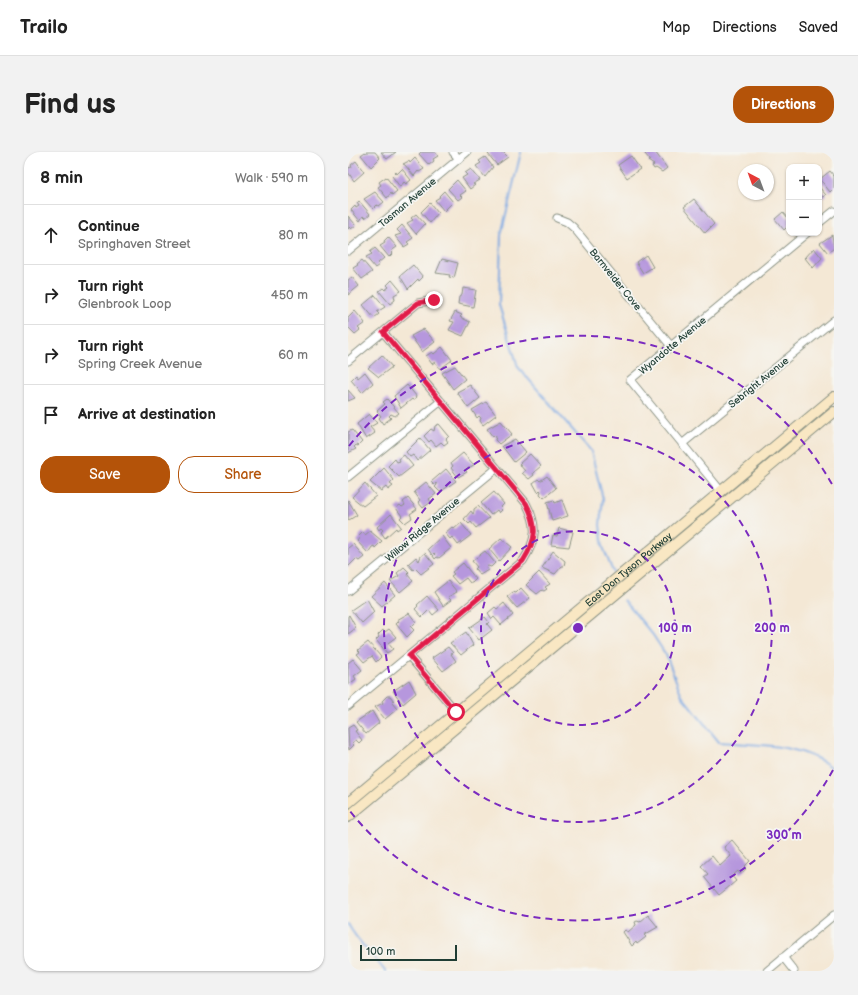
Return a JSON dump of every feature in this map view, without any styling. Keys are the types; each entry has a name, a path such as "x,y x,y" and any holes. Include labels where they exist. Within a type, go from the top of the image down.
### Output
{"main road":[{"name":"East Don Tyson Parkway","path":"348,803 834,397"},
{"name":"East Don Tyson Parkway","path":"348,817 834,412"}],"street":[{"path":"453,152 459,159"},
{"name":"Tasman Avenue","path":"348,251 467,152"},
{"path":"822,221 834,211"},
{"name":"Barnvelder Cove","path":"557,218 567,222 574,228 671,346"},
{"name":"Wyandotte Avenue","path":"721,491 630,380 803,236"},
{"path":"348,361 418,303 434,300"},
{"name":"Sebright Avenue","path":"682,444 834,321"},
{"path":"348,706 523,561 532,548 535,532 533,517 526,503 383,332"},
{"path":"348,477 441,401"},
{"name":"Willow Ridge Avenue","path":"348,591 497,468"},
{"path":"409,656 464,721"},
{"path":"767,971 834,915"},
{"path":"783,957 794,971"}],"building":[{"path":"365,152 375,152 380,158 371,167 361,155"},
{"path":"381,152 396,152 387,159"},
{"path":"421,152 435,152 438,156 433,159 434,161 429,165 419,154"},
{"path":"490,152 503,152 508,157 497,165 488,154"},
{"path":"647,152 655,152 667,168 662,172 656,168 654,169 652,166 654,165 648,161 650,160 645,154"},
{"path":"631,156 640,169 627,178 618,165"},
{"path":"485,157 493,167 485,177 476,166 481,163 479,161"},
{"path":"415,158 424,169 419,172 418,171 414,176 403,164 409,161 410,163"},
{"path":"356,161 364,172 354,181 348,172 348,168 352,167 351,165"},
{"path":"402,169 411,180 406,184 404,182 400,187 392,176 396,172 397,174"},
{"path":"471,169 480,180 473,184 475,185 470,189 462,178 467,175 465,173"},
{"path":"830,171 834,176 834,188 830,192 822,182 822,177"},
{"path":"386,177 397,191 392,195 391,193 387,198 378,187 381,185 379,182"},
{"path":"457,180 466,191 460,195 462,197 458,200 448,189"},
{"path":"822,190 826,195 822,197"},
{"path":"444,191 453,202 444,211 435,200 440,197 439,196"},
{"path":"375,192 384,202 379,206 377,205 373,209 364,199"},
{"path":"694,199 714,224 705,233 684,207"},
{"path":"359,201 370,214 365,218 363,216 360,221 351,210 355,206 356,208 359,206 357,203"},
{"path":"430,203 438,213 430,223 421,212"},
{"path":"783,212 786,216 786,228 784,230 775,219"},
{"path":"416,214 425,224 416,234 407,223 413,220 411,218"},
{"path":"348,216 356,225 351,229 350,227 348,229"},
{"path":"402,225 413,238 407,242 409,244 404,247 395,236 401,234 397,230"},
{"path":"832,235 834,248 828,253 820,243"},
{"path":"388,237 397,247 391,251 393,253 389,257 380,246 385,243 384,241"},
{"path":"375,248 384,258 375,268 366,257 372,254 370,252"},
{"path":"814,248 822,258 813,268 805,258"},
{"path":"646,255 653,267 643,273 636,262"},
{"path":"442,259 458,263 454,278 449,277 450,275 436,273"},
{"path":"362,260 372,272 362,279 353,268"},
{"path":"413,265 423,277 419,281 418,279 408,289 400,276"},
{"path":"352,277 359,286 348,295 348,280"},
{"path":"392,280 401,291 394,295 395,300 390,304 379,291 383,288 385,290 389,287 387,285"},
{"path":"463,288 476,290 473,307 458,304"},
{"path":"375,295 385,307 377,312 379,314 374,318 363,305"},
{"path":"355,311 365,323 358,328 360,330 355,334 348,327 348,318"},
{"path":"455,312 462,315 460,317 470,322 463,336 449,330 454,322 450,321"},
{"path":"424,329 435,342 422,352 411,336"},
{"path":"442,347 452,360 440,369 435,362 432,364 426,356 432,352 434,354"},
{"path":"382,355 392,367 379,377 368,368"},
{"path":"455,366 465,379 453,389 442,373"},
{"path":"365,372 373,383 362,393 351,380 356,375 358,378"},
{"path":"407,385 417,397 401,408 394,396"},
{"path":"470,385 480,398 468,408 457,392"},
{"path":"348,390 355,398 348,401"},
{"path":"387,399 399,413 395,416 391,414 389,416 391,418 383,424 379,418 381,416 377,411 385,404 383,402"},
{"path":"486,402 496,415 483,425 480,421 481,418 479,416 477,418 472,410"},
{"path":"369,414 377,423 370,427 375,433 366,439 357,424"},
{"path":"501,421 512,434 499,444 495,440 495,435 493,437 487,429"},
{"path":"439,424 449,436 446,439 448,442 444,445 441,442 436,446 431,440 429,442 424,436 431,429 434,431 435,426"},
{"path":"352,430 362,442 358,446 356,445 354,447 356,449 348,453 348,432"},
{"path":"420,438 430,450 417,461 413,455 410,457 406,452"},
{"path":"515,439 526,452 514,462 502,446"},
{"path":"463,453 474,465 466,469 465,470 467,472 458,477 451,468 453,466 451,463"},
{"path":"530,454 541,466 529,479 522,473 525,471 519,464"},
{"path":"404,455 413,466 399,477 388,466 395,459 397,462 400,461 399,459"},
{"path":"384,468 394,480 390,484 393,486 388,490 386,487 381,491 370,482"},
{"path":"446,469 456,481 440,492 435,487 437,485 436,483 434,485 431,482"},
{"path":"547,476 556,488 544,498 540,494 541,491 540,490 538,492 533,483 538,479 540,481"},
{"path":"426,482 436,494 429,499 431,502 423,508 418,502 420,500 414,492"},
{"path":"365,483 376,496 363,506 352,497"},
{"path":"494,492 504,504 500,508 502,510 499,513 497,510 491,515 481,503"},
{"path":"408,498 417,509 410,514 412,518 405,523 400,518 402,516 396,508 400,505 402,507 405,505 403,502"},
{"path":"348,500 357,515 349,520 348,519"},
{"path":"554,500 555,503 562,500 568,516 552,521 547,502"},
{"path":"478,506 489,518 476,528 471,522 469,524 464,519 471,511 473,514 474,509"},
{"path":"391,514 401,527 397,530 396,528 385,538 381,532 383,530 381,528 379,530 377,527"},
{"path":"461,523 471,535 458,545 452,537 450,539 445,533 452,527 454,529"},
{"path":"559,528 573,532 569,547 551,545 553,535 557,536"},
{"path":"370,531 382,541 375,548 374,546 372,547 368,553 357,541 363,532 365,535"},
{"path":"442,536 451,548 439,558 437,557 435,559 433,556 435,554 434,553 432,555 428,549"},
{"path":"501,538 512,547 499,561 489,549"},
{"path":"353,544 364,557 359,561 356,559 348,567 348,548"},
{"path":"485,551 495,563 491,567 486,567 488,570 480,575 475,569 477,567 472,561"},
{"path":"553,551 565,561 564,566 562,566 555,574 542,568"},
{"path":"425,553 434,564 421,574 415,568 413,570 408,564 416,557 419,561 421,556"},
{"path":"463,563 476,579 472,583 470,583 466,578 458,584 451,576 454,574 452,572"},
{"path":"404,567 409,572 407,574 413,581 400,592 390,581 399,576 397,573"},
{"path":"539,572 550,584 545,587 547,589 544,591 542,590 537,594 526,585"},
{"path":"448,581 457,592 448,597 451,600 443,606 434,592"},
{"path":"385,583 395,595 382,606 371,596"},
{"path":"521,588 530,598 517,608 507,597 513,592 516,593"},
{"path":"427,596 439,610 433,615 429,610 422,617 415,609 418,606 417,605"},
{"path":"367,599 374,612 362,623 351,610"},
{"path":"504,603 513,615 501,625 494,617 492,619 488,613 495,607 497,609"},
{"path":"409,613 416,622 411,627 414,630 407,637 396,624 399,621 397,620"},
{"path":"349,615 356,628 348,634 348,616"},
{"path":"485,617 489,622 487,624 492,630 479,640 469,628"},
{"path":"389,629 396,637 388,643 393,649 387,653 376,640 379,637 378,635 383,630 385,632"},
{"path":"466,632 473,645 461,655 450,643"},
{"path":"368,642 381,657 376,662 372,656 364,662 357,654 360,652 358,650"},
{"path":"448,647 453,653 451,654 456,661 443,671 432,658"},
{"path":"353,659 362,670 354,676 356,679 348,685 348,663"},
{"path":"409,680 416,693 403,704 393,691"},
{"path":"387,696 390,696 394,701 392,703 397,709 385,719 375,707 383,703 382,701"},
{"path":"372,711 379,723 366,734 356,722"},
{"path":"353,725 357,730 355,731 362,740 359,743 356,740 352,743 354,745 349,750 348,728"},
{"path":"732,840 750,861 744,867 746,869 740,874 738,871 732,876 736,881 719,895 704,877 708,874 701,866 712,856 720,866 731,856 724,847"},
{"path":"648,915 658,927 644,935 646,937 637,944 636,942 632,946 623,932 625,930 628,932 636,925 635,922 640,922"}],"waterway":[{"path":"521,152 501,235 499,305 518,367 591,451 603,499 600,525 603,547 613,572"},
{"path":"624,600 653,635 666,655 682,696 719,742 764,745 794,750 821,760 834,769"},
{"path":"348,924 361,943 385,971"}],"route":[{"path":"434,300 418,303 383,332 526,503 533,517 535,532 532,548 523,561 409,656 456,712"}]}
